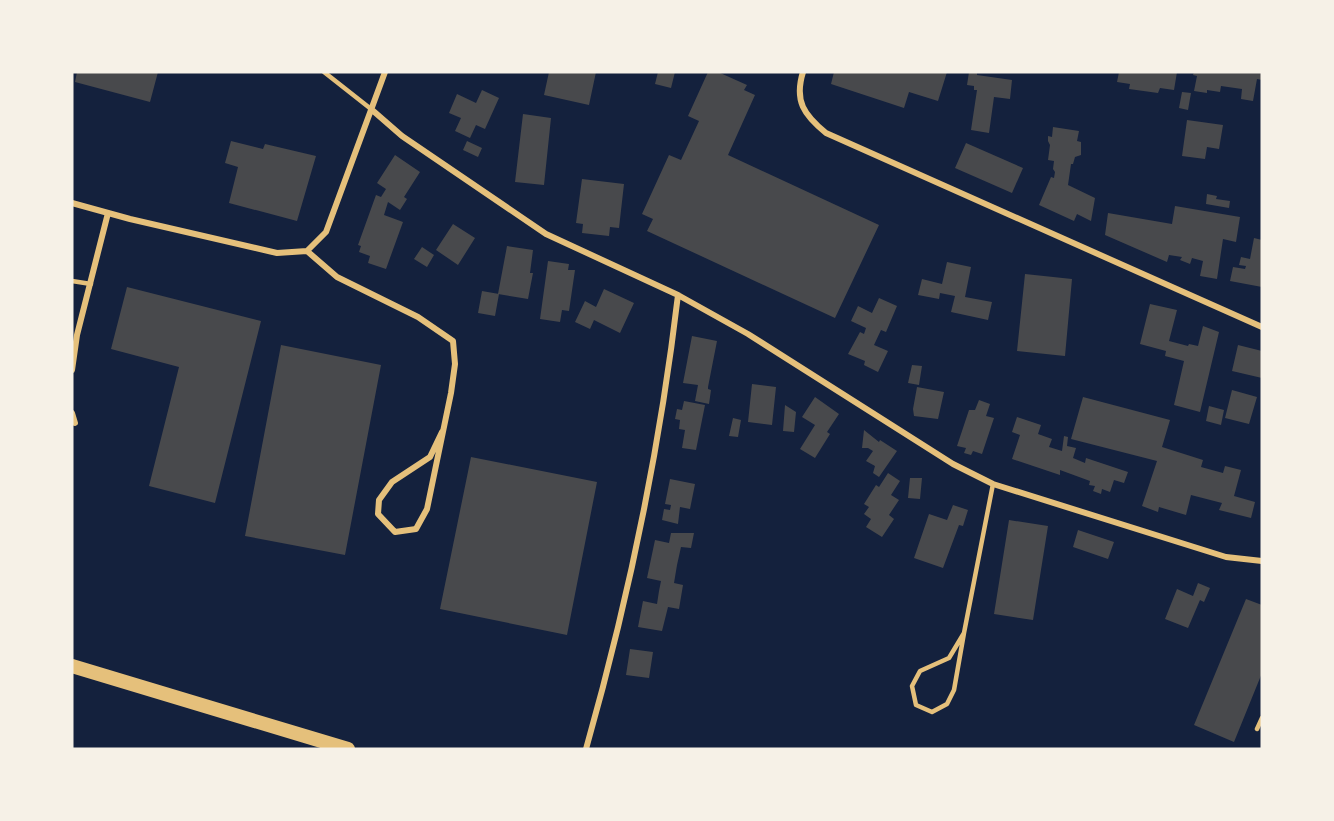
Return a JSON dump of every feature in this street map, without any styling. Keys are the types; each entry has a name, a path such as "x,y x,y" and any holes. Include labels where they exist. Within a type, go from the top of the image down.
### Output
{"main road":[{"path":"72,666 348,749"}],"street":[{"path":"72,203 277,253 307,251 326,232 385,72"},
{"path":"803,72 800,83 801,105 810,121 826,133 1262,327"},
{"path":"371,110 402,136 546,234 678,295 758,340 953,464 993,484 1226,557 1262,561"},
{"path":"72,370 74,335 91,284 108,213"},
{"path":"307,251 337,277 418,317 453,341 456,364 427,509 416,529 395,532 378,514 379,500 392,482 430,457 442,432"},
{"path":"586,749 604,685 643,518 672,345 678,295"},
{"path":"72,413 75,423"}],"lane":[{"path":"324,72 371,110"},
{"path":"72,281 91,284"},
{"path":"964,633 949,658 920,671 912,686 916,705 933,712 947,704 954,690 993,484"},
{"path":"1257,729 1262,718"}],"building":[{"path":"77,72 158,72 150,102 75,82"},
{"path":"549,72 596,72 589,105 544,95"},
{"path":"658,72 675,72 671,88 655,84"},
{"path":"708,72 718,72 747,85 744,90 755,95 728,155 879,225 835,318 647,231 653,219 642,214 669,155 681,160 699,121 688,116"},
{"path":"834,72 947,72 938,101 909,92 904,108 831,84"},
{"path":"969,72 1012,80 1010,99 994,97 989,133 971,130 977,90 974,90 974,86 967,85"},
{"path":"1119,72 1177,72 1174,90 1160,88 1158,93 1129,89 1130,84 1117,82"},
{"path":"1194,72 1262,72 1262,80 1257,79 1253,101 1241,99 1242,89 1221,86 1220,92 1194,91 1197,76 1193,75"},
{"path":"482,90 499,98 485,129 476,125 470,138 455,131 461,118 449,113 457,94 476,103"},
{"path":"1182,92 1191,93 1188,110 1179,108"},
{"path":"523,114 551,118 544,185 515,182"},
{"path":"1187,120 1223,125 1219,149 1207,147 1205,159 1182,156"},
{"path":"1053,127 1079,131 1077,141 1081,142 1081,155 1075,157 1071,164 1068,185 1095,198 1091,221 1077,214 1074,221 1039,205 1051,177 1054,178 1054,161 1048,160 1050,145 1048,136 1052,137"},
{"path":"231,141 263,149 265,144 316,156 297,221 229,203 238,167 225,163"},
{"path":"467,141 482,148 478,157 463,150"},
{"path":"966,143 1023,168 1012,193 955,168"},
{"path":"395,155 420,172 404,197 407,199 400,210 388,202 384,215 403,222 386,269 368,263 370,256 359,252 361,246 358,245 376,195 381,197 386,189 377,183"},
{"path":"582,179 624,184 619,228 610,227 609,236 582,233 583,224 576,223"},
{"path":"1207,194 1217,196 1216,199 1230,201 1229,208 1206,204"},
{"path":"1175,206 1240,217 1236,242 1223,239 1217,279 1200,276 1203,261 1192,258 1190,264 1180,260 1182,257 1169,255 1167,262 1105,235 1108,213 1172,224"},
{"path":"453,224 475,238 458,265 436,250"},
{"path":"1254,238 1262,240 1262,287 1230,281 1233,267 1245,269 1246,266 1239,265 1241,257 1250,259"},
{"path":"507,246 533,250 530,273 533,273 528,299 498,294"},
{"path":"422,247 434,255 427,267 414,259"},
{"path":"548,261 569,264 568,270 575,270 569,311 562,310 560,322 540,319"},
{"path":"947,262 971,267 965,297 992,302 988,320 951,312 955,296 940,293 939,299 918,295 922,279 942,284"},
{"path":"1025,274 1072,279 1065,356 1017,351"},
{"path":"127,287 261,321 215,503 149,486 179,367 111,349"},
{"path":"604,289 634,303 620,333 594,320 590,329 575,322 585,301 596,307"},
{"path":"482,291 499,294 495,316 478,313"},
{"path":"879,298 897,306 886,332 881,330 874,345 888,351 878,372 864,365 865,361 848,354 860,332 864,334 866,328 851,321 858,306 872,313"},
{"path":"1150,304 1177,310 1169,341 1198,346 1203,326 1219,332 1200,412 1174,405 1184,361 1165,356 1166,351 1140,344"},
{"path":"692,336 717,341 708,387 711,390 709,404 695,401 698,385 683,383"},
{"path":"281,345 381,365 345,555 245,536"},
{"path":"1238,345 1262,351 1262,378 1232,371"},
{"path":"912,365 922,366 919,385 908,383"},
{"path":"752,384 776,387 772,425 748,422"},
{"path":"917,387 944,392 938,419 914,416"},
{"path":"1232,390 1257,397 1249,424 1225,418"},
{"path":"815,397 839,414 827,432 830,434 815,458 800,449 815,425 802,417"},
{"path":"1083,397 1170,420 1162,447 1203,460 1201,467 1223,473 1225,466 1241,470 1234,496 1255,502 1251,518 1219,510 1222,503 1191,495 1186,515 1159,507 1158,512 1142,506 1157,461 1071,439"},
{"path":"979,400 990,404 986,416 994,418 982,454 973,451 971,455 964,453 966,448 957,446 969,410 975,410"},
{"path":"684,401 705,405 696,450 682,448 685,430 679,429 680,420 675,419 677,409 682,410"},
{"path":"785,405 796,412 794,432 783,431"},
{"path":"1209,406 1224,410 1221,425 1206,421"},
{"path":"1017,417 1041,425 1038,434 1052,439 1049,447 1062,451 1064,436 1068,437 1067,446 1076,448 1073,458 1085,463 1086,458 1128,472 1124,483 1114,480 1110,492 1102,489 1101,494 1093,491 1095,486 1089,485 1090,481 1060,470 1060,475 1012,459 1020,435 1012,432"},
{"path":"733,418 741,420 738,437 729,436"},
{"path":"864,430 879,442 880,440 897,451 879,477 873,473 875,466 866,461 873,451 862,448"},
{"path":"471,457 597,482 567,635 440,609"},
{"path":"888,473 900,481 891,495 899,500 889,515 894,519 882,537 866,527 871,519 864,514 869,507 864,504 876,485 879,487"},
{"path":"910,478 922,478 920,499 908,498"},
{"path":"670,479 695,484 690,509 680,507 678,524 662,520 664,509 670,510 671,505 665,504"},
{"path":"953,505 968,510 963,526 959,525 943,568 914,558 929,514 947,520"},
{"path":"1009,520 1048,526 1033,620 994,614"},
{"path":"1078,530 1114,542 1108,559 1073,547"},
{"path":"671,533 694,533 691,548 681,547 677,565 674,583 683,585 679,609 668,607 662,631 638,627 643,601 657,604 661,581 647,578 655,540 669,543"},
{"path":"1198,583 1210,588 1204,602 1200,600 1188,628 1165,619 1177,589 1193,596"},
{"path":"1246,599 1262,605 1262,673 1234,742 1194,725"},
{"path":"630,649 653,652 649,678 626,675"}]}
